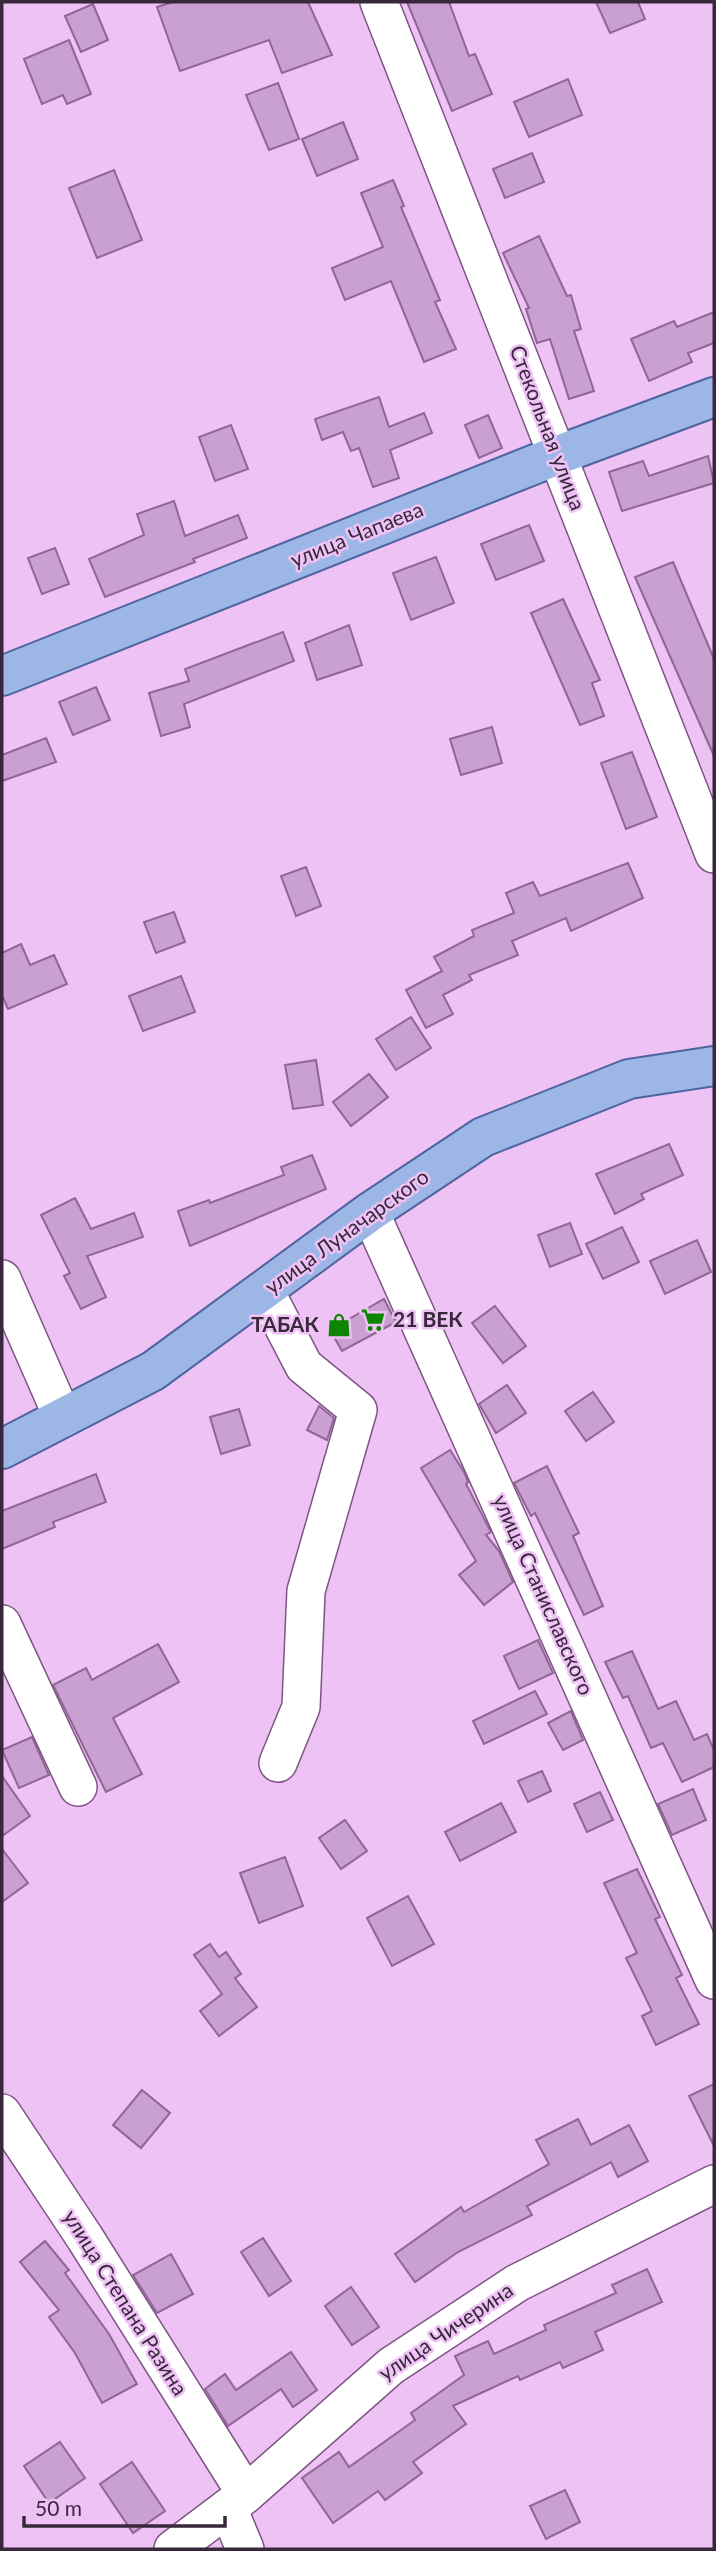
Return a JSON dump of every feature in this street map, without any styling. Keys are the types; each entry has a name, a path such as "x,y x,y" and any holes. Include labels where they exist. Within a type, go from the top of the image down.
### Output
{"main road":[{"name":"улица Чапаева","path":"2,676 558,455 714,397"},
{"name":"улица Луначарского","path":"2,1449 153,1371 370,1212 483,1137 629,1079 714,1066"}],"street":[{"name":"Стекольная улица","path":"380,2 714,854"},
{"name":"улица Станиславского","path":"370,1212 714,1980"},
{"path":"2,1279 63,1419"},
{"path":"265,1291 304,1366 358,1410 306,1591 301,1707 278,1763"},
{"path":"2,1624 78,1787"},
{"name":"улица Степана Разина","path":"2,2113 85,2238 237,2501 245,2549"},
{"name":"улица Чичерина","path":"173,2549 237,2501 391,2366 517,2283 714,2184"}],"building":[{"path":"173,2 308,2 332,55 282,73 269,40 180,71 157,7"},
{"path":"407,2 449,2 469,56 475,54 492,94 452,111"},
{"path":"596,2 638,2 645,19 610,33"},
{"path":"93,4 108,40 81,52 65,16"},
{"path":"69,40 91,94 67,104 63,95 42,104 24,59"},
{"path":"568,79 582,115 529,137 514,102"},
{"path":"278,83 299,139 269,150 246,95"},
{"path":"343,122 358,159 317,176 302,139"},
{"path":"532,153 544,182 505,198 493,169"},
{"path":"114,170 142,240 97,258 69,188"},
{"path":"393,180 404,206 401,207 440,300 435,302 456,349 424,362 391,281 345,300 332,268 383,247 361,193"},
{"path":"539,236 567,296 571,295 581,329 574,331 594,391 569,399 550,339 537,343 526,309 529,308 503,253"},
{"path":"714,312 714,343 688,353 692,362 649,381 631,339 674,321 677,327"},
{"path":"379,397 389,427 424,413 432,433 390,450 399,478 373,487 359,448 351,451 343,432 322,440 315,419"},
{"path":"488,415 502,448 479,458 465,425"},
{"path":"231,425 248,469 215,481 199,437"},
{"path":"708,456 714,483 622,511 609,472 643,461 649,476"},
{"path":"174,501 185,536 238,515 247,538 193,559 195,562 105,597 89,559 144,535 137,514"},
{"path":"529,525 544,561 496,580 481,544"},
{"path":"55,548 69,584 42,594 28,558"},
{"path":"436,557 454,603 411,620 393,573"},
{"path":"673,562 714,659 714,756 635,577"},
{"path":"563,599 600,680 592,683 604,716 580,725 531,613"},
{"path":"349,625 362,665 317,680 305,643"},
{"path":"283,632 294,661 184,704 190,727 161,736 149,693 189,681 185,669"},
{"path":"96,687 110,720 73,735 59,702"},
{"path":"492,727 502,763 461,775 450,739"},
{"path":"46,738 56,762 2,781 2,755"},
{"path":"632,752 657,817 626,829 601,763"},
{"path":"628,863 643,898 571,931 566,918 512,941 518,955 469,975 472,980 443,995 453,1014 426,1028 406,990 442,971 434,957 474,936 472,930 514,913 506,893 533,882 540,896"},
{"path":"306,867 321,906 296,916 281,876"},
{"path":"174,912 185,942 156,953 144,922"},
{"path":"21,944 30,965 54,955 67,984 8,1009 2,995 2,953"},
{"path":"181,976 195,1012 143,1031 129,996"},
{"path":"411,1017 431,1048 396,1070 376,1039"},
{"path":"316,1060 323,1105 293,1109 285,1065"},
{"path":"369,1074 388,1097 351,1126 333,1102"},
{"path":"669,1144 683,1175 641,1194 644,1199 615,1214 596,1174"},
{"path":"312,1155 326,1189 190,1246 178,1211 209,1200 210,1203 284,1175 281,1167"},
{"path":"75,1198 91,1229 134,1213 143,1237 87,1256 106,1297 81,1309 64,1276 70,1273 41,1215"},
{"path":"570,1223 582,1254 550,1267 538,1235"},
{"path":"622,1227 639,1262 603,1279 586,1244"},
{"path":"697,1240 711,1272 665,1294 650,1261"},
{"name":"21 ВЕК","path":"384,1299 396,1322 342,1351 330,1330"},
{"path":"495,1306 526,1346 503,1363 472,1323"},
{"path":"507,1385 526,1413 496,1433 479,1404"},
{"path":"593,1392 614,1422 586,1441 565,1411"},
{"path":"319,1406 334,1418 327,1440 307,1430"},
{"path":"239,1409 250,1445 221,1454 210,1417"},
{"path":"450,1450 464,1472 468,1482 466,1484 491,1532 486,1535 499,1551 513,1582 484,1605 459,1575 476,1561 421,1468"},
{"path":"547,1466 579,1533 573,1536 603,1606 584,1615 535,1513 531,1516 514,1483"},
{"path":"96,1474 106,1502 53,1522 55,1527 2,1549 2,1511"},
{"path":"538,1640 553,1673 519,1689 504,1656"},
{"path":"158,1644 179,1682 113,1718 142,1774 106,1792 53,1685 86,1668 92,1680"},
{"path":"632,1651 658,1709 676,1701 694,1740 707,1734 714,1750 714,1767 682,1782 663,1743 651,1748 628,1696 623,1698 605,1662"},
{"path":"535,1691 547,1714 484,1744 473,1721"},
{"path":"571,1711 583,1740 563,1750 548,1723"},
{"path":"32,1737 49,1775 19,1788 2,1750"},
{"path":"542,1771 551,1791 528,1802 518,1781"},
{"path":"2,1776 30,1816 2,1836"},
{"path":"693,1789 706,1820 672,1835 658,1804"},
{"path":"600,1792 613,1820 587,1832 574,1804"},
{"path":"501,1803 516,1832 460,1861 445,1832"},
{"path":"345,1820 367,1851 341,1869 319,1838"},
{"path":"2,1849 28,1883 2,1902"},
{"path":"285,1857 303,1906 259,1923 240,1873"},
{"path":"637,1869 660,1917 655,1919 682,1975 676,1978 699,2024 656,2045 642,2016 652,2011 626,1958 637,1953 604,1883"},
{"path":"408,1896 434,1944 392,1966 367,1918"},
{"path":"210,1944 219,1957 226,1952 241,1974 235,1978 257,2007 219,2036 200,2011 222,1994 194,1955"},
{"path":"714,2084 714,2146 689,2096"},
{"path":"142,2090 170,2113 141,2148 113,2125"},
{"path":"578,2119 591,2145 629,2125 648,2161 618,2177 611,2162 527,2206 532,2215 458,2252 415,2282 395,2254 461,2207 464,2212 549,2164 536,2140"},
{"path":"263,2238 291,2281 269,2296 241,2252"},
{"path":"45,2241 69,2270 65,2273 109,2334 137,2384 102,2403 75,2353 49,2317 59,2310 20,2262"},
{"path":"171,2254 193,2294 157,2313 133,2275"},
{"path":"647,2269 662,2302 595,2332 603,2350 563,2368 560,2362 520,2380 518,2376 453,2406 466,2424 413,2462 422,2473 385,2500 378,2491 333,2523 302,2478 339,2452 349,2467 415,2420 411,2413 464,2375 455,2356 488,2341 494,2354 546,2330 544,2325 616,2293 612,2285"},
{"path":"351,2287 379,2327 352,2345 325,2306"},
{"path":"291,2352 317,2390 293,2407 281,2389 228,2426 205,2389 225,2374 236,2390"},
{"path":"60,2442 85,2478 49,2503 24,2466"},
{"path":"132,2462 165,2511 133,2533 100,2484"},
{"path":"565,2490 580,2522 546,2539 530,2506"}],"place":[{"name":"21 ВЕК","path":"373,1320"},
{"name":"ТАБАК","path":"339,1325"}]}
